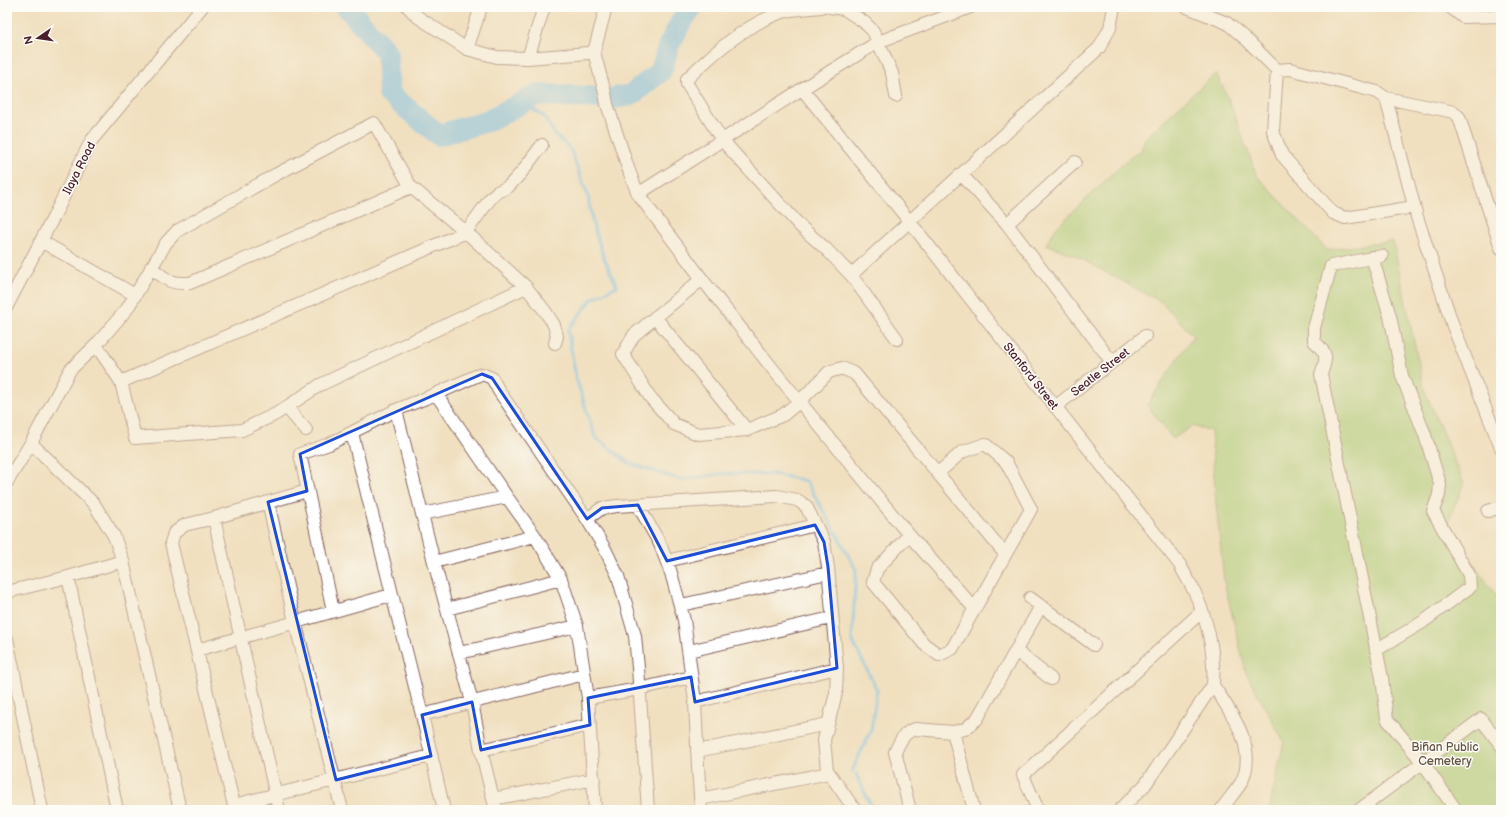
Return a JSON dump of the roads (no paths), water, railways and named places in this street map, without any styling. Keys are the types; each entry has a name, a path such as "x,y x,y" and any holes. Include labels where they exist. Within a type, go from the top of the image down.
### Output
{"street":[{"name":"Ilaya Road","path":"7,306 42,241 92,141 202,7"},
{"path":"408,7 419,12 467,49 497,57 528,58 594,52"},
{"path":"467,49 481,7"},
{"path":"528,58 544,7"},
{"path":"606,7 594,52 607,104 638,194 702,279 800,401 909,535 975,609"},
{"path":"821,7 790,11 755,24 708,58 687,79 686,84 722,140 800,226 851,274 897,339"},
{"path":"829,7 844,9 864,22 872,31 892,73 896,96"},
{"path":"638,194 878,42 971,7"},
{"path":"851,274 910,222 1099,48 1110,28 1114,7"},
{"path":"1187,7 1227,24 1248,41 1277,70 1273,131 1282,156 1333,213 1345,218 1414,207"},
{"path":"1450,7 1463,17 1501,16"},
{"path":"1277,70 1290,69 1377,92 1386,98 1454,112 1457,115 1501,248"},
{"name":"Stanford Street","path":"802,89 910,222 1180,565 1195,593 1208,632 1214,670 1213,685"},
{"path":"1386,98 1414,207 1453,326 1501,448"},
{"path":"7,482 31,443 70,370 96,345 127,309 166,243 177,231 275,175 374,123 412,187 466,232 526,287 551,318 557,336 555,343"},
{"path":"121,382 466,232 490,199 498,192 508,187 521,173 542,144"},
{"path":"1007,224 1075,162"},
{"path":"961,174 1007,224 1112,362"},
{"path":"151,267 163,277 176,284 190,283 412,187"},
{"path":"42,241 134,295"},
{"path":"1376,650 1423,622 1470,587 1469,575 1433,511 1439,495 1440,484 1425,435 1402,376 1377,256 1331,266 1313,333 1314,341 1325,352 1326,358 1321,374 1376,650 1382,678 1388,719 1391,726 1423,763 1456,810"},
{"path":"702,279 634,335 623,354 650,397 674,424 698,434 747,430 783,415 800,401 829,372 842,368 855,374 1005,554"},
{"path":"96,345 121,382 135,438 138,439 242,430 287,408 320,385 526,287"},
{"path":"655,317 747,430"},
{"name":"Seatle Street","path":"1055,407 1144,336"},
{"path":"333,611 300,454 328,444 396,410 482,374 492,378 499,391 587,519 605,548 618,576 635,636 648,810"},
{"path":"436,394 507,497 536,536 561,579 577,626 588,698 595,810"},
{"path":"287,408 306,430"},
{"path":"396,410 434,562 472,702 481,750 495,805 594,780"},
{"path":"352,433 444,810"},
{"path":"31,443 94,504 114,536 123,561 180,810"},
{"path":"909,535 877,569 873,582 924,644 939,655 952,649 1031,508 1006,462 985,444 962,452 938,473"},
{"path":"307,491 185,525 174,533 171,543 235,808 275,795 430,756"},
{"path":"587,519 602,508 638,504 777,496 797,500 806,506 824,542 837,668 836,693 824,740 827,770 855,810"},
{"path":"422,514 507,497"},
{"path":"268,502 295,622 336,780 342,810"},
{"path":"638,504 653,529 667,561 681,604 689,651 695,702 701,805 829,773"},
{"path":"1488,511 1501,507"},
{"path":"214,518 279,810"},
{"path":"667,561 815,525"},
{"path":"434,562 536,536"},
{"path":"7,592 68,577 123,561"},
{"path":"681,604 828,573"},
{"path":"68,577 117,810"},
{"path":"447,609 561,579"},
{"path":"197,650 391,595"},
{"path":"1030,598 1094,645"},
{"path":"910,810 895,752 903,737 912,730 916,729 953,732 965,729 977,719 1041,606"},
{"path":"1038,810 1023,775 1202,612"},
{"path":"689,651 831,618"},
{"path":"459,653 577,626"},
{"path":"7,639 42,810"},
{"path":"1016,651 1051,678"},
{"path":"695,702 837,668"},
{"path":"422,715 584,674"},
{"path":"588,698 639,689 691,677"},
{"path":"1120,810 1145,785 1213,685 1235,718 1247,752 1247,766 1241,782 1221,810"},
{"path":"1359,810 1481,719 1501,745"},
{"path":"697,751 828,724"},
{"path":"481,750 590,725"},
{"path":"953,732 974,810"}],"waterway":[{"path":"347,7 387,53 389,94 439,135 487,121 537,95 600,98"},
{"path":"615,98 631,95 661,71 669,45 681,22 692,7"},
{"path":"523,104 544,116 556,136 570,149 588,196 593,225 604,258 617,286 592,299 568,330 576,378 595,437 629,463 681,480 720,474 774,474 806,481 856,570 852,640 877,690 871,730 852,771"},
{"path":"856,774 873,810"}],"park label":[{"name":"Biñan Public Cemetery","path":"1445,754"}]}
